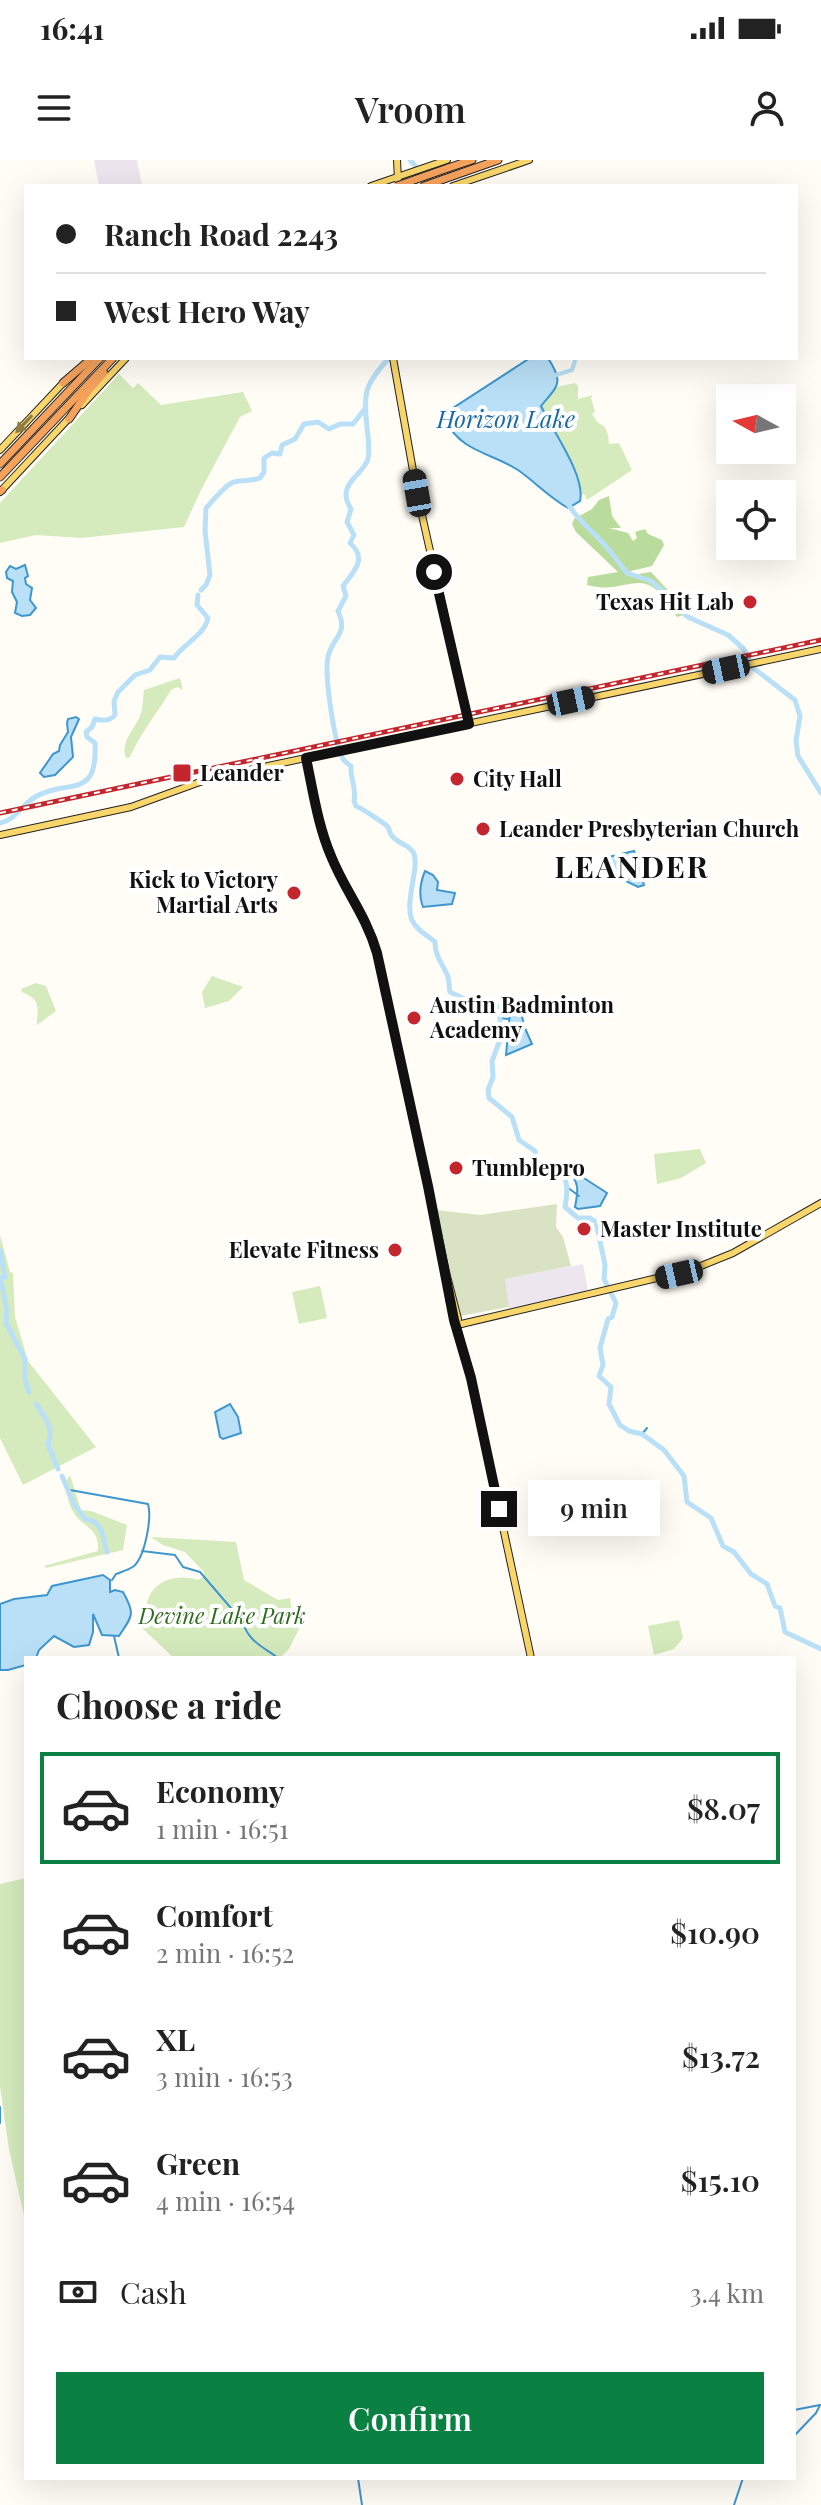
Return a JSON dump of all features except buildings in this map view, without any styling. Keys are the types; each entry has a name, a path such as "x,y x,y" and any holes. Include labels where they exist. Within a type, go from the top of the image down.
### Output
{"highway":[{"path":"405,184 472,160"},
{"path":"427,184 449,168 498,160"},
{"path":"63,383 90,360"},
{"path":"0,464 98,360"},
{"path":"69,419 114,360"},
{"path":"0,477 114,360"}],"main road":[{"path":"459,184 529,160"},
{"path":"397,162 401,170 411,173"},
{"path":"397,162 400,184"},
{"path":"377,184 432,165 449,168"},
{"path":"401,184 411,173"},
{"path":"0,450 84,360"},
{"path":"1,491 124,360"},
{"path":"393,360 418,502 469,724"},
{"path":"0,835 131,807 203,780 821,649"},
{"path":"306,758 326,845 364,917 377,953 449,1286 451,1308 480,1415 531,1656"},
{"path":"457,1325 691,1270 754,1242 821,1203"}],"shaded area":[{"path":"94,160 137,160 142,184 99,184"},
{"path":"583,1264 589,1295 510,1312 504,1279"}],"green space":[{"path":"119,374 133,388 138,383 161,405 243,392 252,411 240,417 184,527 82,538 36,535 0,543 0,503"},
{"path":"575,383 578,399 593,395 595,412 592,414 606,429 609,444 619,443 632,470 587,500 585,495 578,493 536,406 552,388"},
{"path":"609,496 612,516 621,528 609,528 628,533 633,541 637,538 635,532 645,529 648,534 662,540 664,545 652,566 631,571 626,576 651,572 689,613 677,617 655,588 645,584 614,587 587,585 588,577 618,572 576,532 572,524 574,519 592,509 599,500"},
{"path":"180,678 183,690 177,687 171,690 130,757 126,758 126,741 140,716 144,690"},
{"path":"212,976 243,987 229,1001 205,1008 202,992"},
{"path":"36,983 46,986 56,1011 37,1025 36,1001 21,989"},
{"path":"700,1149 706,1163 681,1178 657,1184 654,1154"},
{"path":"557,1204 556,1227 563,1237 571,1266 505,1279 509,1307 460,1316 437,1210 480,1215"},
{"path":"0,1235 10,1272 13,1273 15,1317 28,1361 96,1447 23,1485 0,1438"},
{"path":"320,1286 327,1318 299,1324 292,1292"},
{"path":"70,1475 81,1510 127,1525 123,1550 46,1568 44,1566 98,1551 93,1532 71,1507 64,1485"},
{"name":"Devine Lake Park","path":"151,1537 236,1542 244,1580 278,1600 290,1598 293,1619 299,1629 289,1649 282,1656 172,1656 142,1628 147,1601 158,1585 184,1577 198,1580 204,1572 185,1552 163,1545"},
{"path":"679,1620 683,1638 674,1649 654,1655 648,1626"},
{"path":"24,1878 24,2216 9,2149 0,2086 0,1884"}],"water":[{"name":"Horizon Lake","path":"527,360 549,360 557,384 541,406 573,466 580,501 568,508 518,470 469,446 446,421 450,410"},
{"path":"25,565 28,576 25,578 26,584 32,588 30,600 36,608 30,615 22,616 15,613 17,602 12,592 13,581 7,578 6,572 10,566 16,569"},
{"path":"68,719 79,719 71,737 73,757 55,775 44,777 40,773 53,754 59,751 68,732"},
{"path":"634,851 644,885 638,887 605,871 604,858"},
{"path":"425,871 438,882 437,890 455,893 452,904 423,907 420,889"},
{"path":"521,1011 532,1044 506,1055 510,1012"},
{"path":"570,1169 607,1193 600,1206 575,1207 577,1188 575,1179 568,1171"},
{"path":"230,1404 238,1417 241,1433 223,1439 215,1412"},
{"path":"103,1575 110,1580 110,1592 123,1592 131,1615 119,1636 102,1635 93,1614 89,1645 74,1647 54,1636 37,1656 24,1656 24,1666 0,1670 0,1604 47,1595 52,1586"}],"waterway":[{"path":"410,160 420,171"},
{"path":"387,360 370,382 366,396 368,459 346,493 351,509 347,522 354,535 350,543 359,560 343,586 346,596 338,611 341,631 330,650 327,665 333,722 342,757 351,766 354,801 356,806 387,826 390,834 413,852 412,920 435,942 450,992 474,1003 500,1007 500,1040 492,1061 489,1098 512,1117 519,1140 535,1151 539,1166 562,1173 567,1187 565,1207 578,1218 590,1218 596,1222 605,1265 604,1279 616,1303 600,1348 603,1365 599,1376 611,1387 609,1404 620,1425 642,1434 664,1450 684,1476 687,1502 711,1518 723,1546 734,1552 751,1574 767,1584 775,1606 780,1608 785,1632 821,1649"},
{"path":"553,376 572,370 575,360"},
{"path":"201,590 210,575 206,508 225,487 234,482 260,478 264,472 264,458 272,453 280,454 282,445 295,439 304,424 318,422 329,429 340,424 353,424 364,410"},
{"path":"567,502 608,549"},
{"path":"610,551 627,573 651,581 678,604 685,615"},
{"path":"0,823 10,819 35,797 86,781 95,761 95,743 86,732 95,719 106,720 115,715 114,701 118,692 135,675 150,670 160,657 174,658 202,630 208,618 197,605 198,595"},
{"path":"688,617 728,635 744,649 752,667 795,700 800,716 796,741 798,756 821,793"},
{"path":"499,1018 508,1019"},
{"path":"567,1187 579,1196"},
{"path":"0,1250 5,1277 1,1281 7,1310 6,1323 25,1359 25,1380 29,1392"},
{"path":"36,1404 48,1423 48,1444 58,1469"},
{"path":"642,1434 647,1428"},
{"path":"62,1476 74,1504 85,1519 99,1526 107,1552"},
{"path":"70,1490 148,1504 148,1527 138,1561 116,1574 112,1580"},
{"path":"142,1551 175,1555 183,1567 200,1572 242,1621 252,1639 275,1656"},
{"path":"114,1636 119,1656"},
{"path":"0,2107 0,2123"},
{"path":"796,2410 820,2405"},
{"path":"796,2434 820,2405"},
{"path":"358,2480 362,2505"},
{"path":"734,2505 742,2480"}],"railway":[{"path":"0,813 821,640"}],"place":[{"name":"Texas Hit Lab","path":"750,602"},
{"name":"Leander","path":"182,773"},
{"name":"City Hall","path":"457,779"},
{"name":"Leander Presbyterian Church","path":"483,829"},
{"name":"Kick to Victory Martial Arts","path":"294,893"},
{"name":"Austin Badminton Academy","path":"414,1018"},
{"name":"Tumblepro","path":"456,1168"},
{"name":"Master Institute","path":"584,1229"},
{"name":"Elevate Fitness","path":"395,1250"}],"district":[{"name":"LEANDER","path":"632,868"}],"route":[{"path":"434,572 469,724 306,758 330,856 364,917 377,953 454,1320 471,1378 499,1509"}]}
